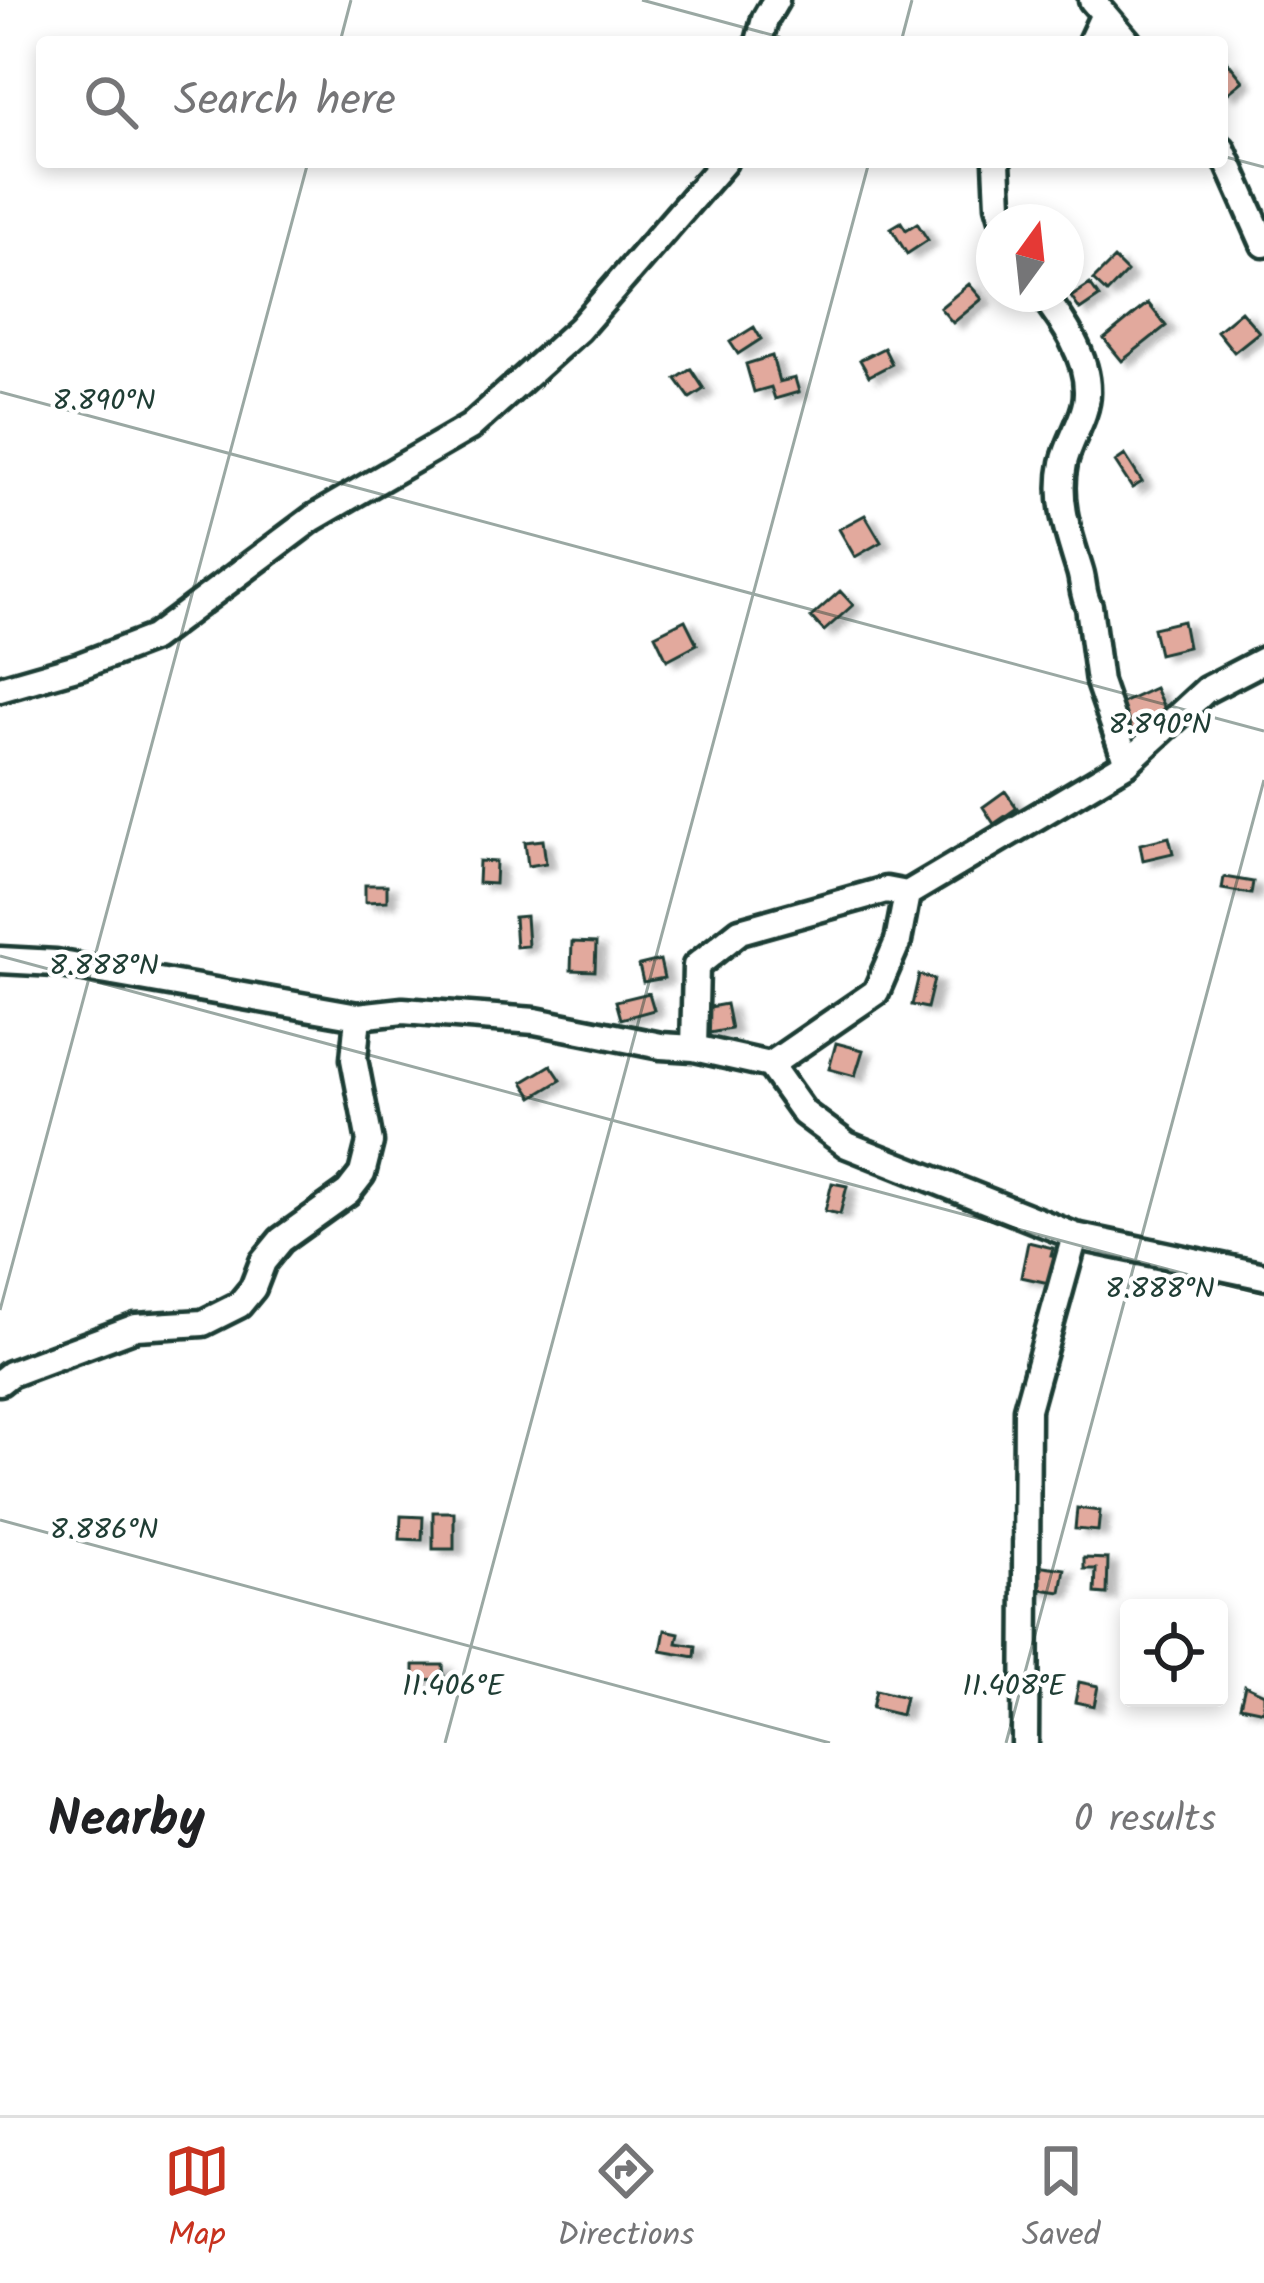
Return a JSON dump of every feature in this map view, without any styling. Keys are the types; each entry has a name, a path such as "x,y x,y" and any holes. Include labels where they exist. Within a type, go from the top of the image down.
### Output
{"street":[{"path":"761,36 776,0"},
{"path":"1098,7 1123,36"},
{"path":"1228,163 1264,244"},
{"path":"0,689 153,638 330,507 470,427 579,329 719,168"},
{"path":"998,168 999,204"},
{"path":"1056,312 1066,325 1085,375 1088,397 1064,464 1061,506 1089,606 1099,682 1127,763"},
{"path":"694,1048 696,966 740,931 886,890 907,893 1127,763 1206,690 1264,660"},
{"path":"770,1065 876,992 898,941 907,893"},
{"path":"0,960 56,963 358,1016 403,1011 535,1021 770,1065 804,1113 847,1145 1075,1236 1264,1276"},
{"path":"0,1382 10,1374 136,1327 203,1322 239,1305 281,1240 348,1192 362,1174 370,1142 354,1059 358,1016"},
{"path":"1025,1743 1028,1409 1075,1236"}],"building":[{"path":"1228,62 1243,81 1228,93"},
{"path":"901,222 906,230 917,223 928,240 907,254 891,228"},
{"path":"1114,259 1127,272 1107,293 1093,280"},
{"path":"969,284 976,292 976,304 953,323 940,308"},
{"path":"1090,284 1099,297 1084,307 1084,288"},
{"path":"1148,303 1166,326 1122,361 1104,339"},
{"path":"1241,311 1259,332 1234,352 1217,331"},
{"path":"754,327 761,339 738,354 730,342"},
{"path":"884,348 892,364 869,376 860,360"},
{"path":"772,356 779,382 795,378 799,392 775,399 771,387 754,392 746,364"},
{"path":"691,369 704,389 690,398 676,379"},
{"path":"1125,455 1142,482 1132,488 1115,462"},
{"path":"865,515 881,542 855,557 839,529"},
{"path":"840,591 853,605 824,631 811,617"},
{"path":"685,620 697,644 667,660 655,635"},
{"path":"1183,621 1188,647 1159,654 1153,628"},
{"path":"1155,688 1168,716 1131,733 1118,705"},
{"path":"1005,791 1017,808 994,824 983,807"},
{"path":"1169,837 1173,853 1143,860 1140,844"},
{"path":"543,840 546,863 528,866 525,842"},
{"path":"479,861 496,862 495,884 478,883"},
{"path":"1224,877 1253,882 1251,894 1222,889"},
{"path":"365,885 387,885 387,901 365,902"},
{"path":"526,916 528,946 516,947 514,917"},
{"path":"572,942 596,943 595,971 571,970"},
{"path":"660,960 664,978 643,982 639,965"},
{"path":"919,975 934,979 927,1008 912,1005"},
{"path":"649,993 654,1010 621,1019 616,1001"},
{"path":"726,1004 731,1029 704,1034 699,1009"},
{"path":"836,1043 863,1050 855,1076 829,1069"},
{"path":"551,1065 561,1080 533,1097 523,1082"},
{"path":"832,1183 847,1186 840,1214 825,1211"},
{"path":"1028,1242 1053,1248 1051,1255 1064,1257 1058,1285 1021,1277"},
{"path":"1077,1508 1100,1511 1098,1531 1075,1529"},
{"path":"433,1512 454,1512 454,1549 433,1549"},
{"path":"401,1516 423,1517 422,1540 400,1539"},
{"path":"1084,1558 1108,1559 1107,1594 1095,1593 1096,1569 1084,1569"},
{"path":"1036,1565 1065,1569 1061,1592 1033,1588"},
{"path":"665,1630 679,1633 677,1643 696,1646 695,1657 661,1651"},
{"path":"414,1665 443,1665 444,1679 414,1680"},
{"path":"1079,1682 1098,1686 1094,1706 1075,1702"},
{"path":"1245,1685 1264,1694 1264,1711 1240,1706"},
{"path":"876,1690 905,1697 901,1715 872,1708"}]}
